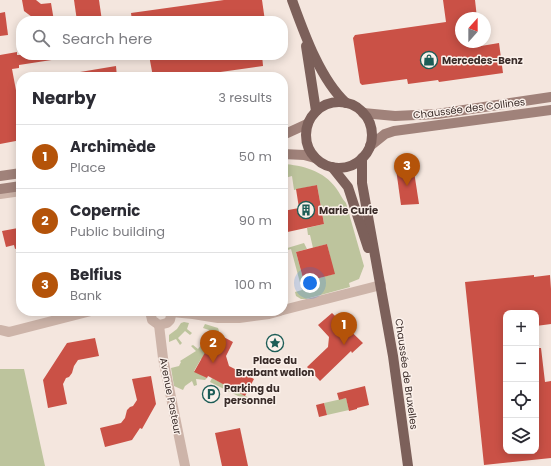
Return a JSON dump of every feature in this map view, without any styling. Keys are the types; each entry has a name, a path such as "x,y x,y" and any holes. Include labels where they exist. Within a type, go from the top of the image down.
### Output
{"main road":[{"path":"292,0 305,36 329,83 337,95 346,103 363,113 369,123 372,134 370,146 362,158 353,165 343,168 332,167"},
{"path":"305,36 316,110"},
{"name":"Chaussée des Collines","path":"363,113 395,116 437,114 551,97"},
{"path":"315,158 308,148 306,136 307,124 316,110 325,105 336,102 346,103"},
{"name":"Chaussée des Collines","path":"370,146 385,134 394,131 551,110"},
{"path":"288,133 307,124"},
{"path":"288,154 304,155 315,158"},
{"name":"Chaussée de Bruxelles","path":"315,158 332,167 348,187 381,285"},
{"name":"Chaussée de Bruxelles","path":"362,158 362,183 393,356 408,466"},
{"path":"1,176 16,174"},
{"path":"0,189 16,187"}],"street":[{"path":"0,194 16,192"},
{"path":"288,309 381,285"},
{"path":"0,330 9,332 71,316"},
{"path":"151,316 152,320 159,325 167,323 171,316"},
{"path":"206,316 218,318 239,318 254,316"},
{"name":"Avenue Pasteur","path":"159,325 163,358 185,466"}],"green space":[{"path":"288,165 298,166 319,173 331,182 346,203 364,266 359,279 349,283 350,287 306,299 301,299 296,296 295,292 302,290 291,249 288,250 288,248 304,243 307,249 296,252 304,282 334,274 327,244 313,248 310,235 308,235 307,228 324,224 317,185 294,190 292,176 288,177"},
{"path":"181,323 189,323 187,329 192,333 190,335 185,331 178,338 182,343 180,345 176,339 169,342 169,335 177,329"},
{"path":"205,324 218,328 219,331 194,371 207,378 205,380 196,379 197,385 194,386 192,381 185,386 183,390 174,386 171,368 179,366 180,361 196,351 191,346 193,345 198,349 203,343 209,330 203,328"},
{"path":"0,369 24,369 45,466 0,466"},
{"path":"212,378 253,400 248,405 241,405 244,399 210,382"},
{"path":"346,398 349,410 327,415 324,403"}],"building":[{"path":"22,0 36,0 41,4 51,3 53,16 31,16 24,11"},
{"path":"74,0 99,0 101,16 76,16"},
{"path":"224,0 262,0 264,16 131,16 131,13"},
{"name":"Mercedes-Benz","path":"443,0 475,0 476,12 455,12 455,48 491,48 491,44 499,43 503,73 439,82 438,80 408,84 407,79 362,85 360,83 353,38 355,35 446,22"},
{"path":"5,12 8,35 0,36 0,13"},
{"path":"16,52 16,60 52,60 19,65 19,68 12,69 16,90 16,141 0,144 0,55"},
{"path":"150,60 262,60 263,66 220,72 152,72"},
{"path":"116,66 117,72 80,72"},
{"path":"413,165 419,204 401,205 396,169"},
{"name":"Marie Curie","path":"317,185 324,224 288,232 288,210 299,208 296,189"},
{"path":"16,228 16,249 14,245 6,247 2,231"},
{"path":"327,244 335,274 304,282 296,252"},
{"path":"534,275 534,277 550,275 551,324 539,326 539,310 503,310 503,454 539,454 539,348 541,348 545,382 551,381 551,458 484,465 465,282"},
{"path":"332,313 363,343 352,353 351,351 320,381 307,367 328,347 329,337 318,325"},
{"path":"216,333 233,342 226,356 229,366 254,379 245,396 208,376 207,378 194,372"},
{"path":"95,338 99,356 78,360 72,373 66,378 63,384 67,404 48,408 43,380 67,343"},
{"path":"151,376 156,404 142,429 140,428 132,440 105,447 100,428 121,423 125,418 127,410 133,406 137,400 132,379"},
{"path":"365,386 369,405 349,411 346,398 339,400 337,393"},
{"path":"324,403 327,415 319,417 316,405"},
{"path":"240,428 248,466 222,466 215,433"}],"place":[{"name":"Mercedes-Benz","path":"429,60"},
{"name":"Belfius","path":"407,186"},
{"name":"Marie Curie","path":"306,210"},
{"name":"Place du Brabant wallon","path":"275,343"},
{"name":"Archimède","path":"344,345"},
{"name":"Copernic","path":"213,363"},
{"name":"Parking du personnel","path":"211,394"}]}
